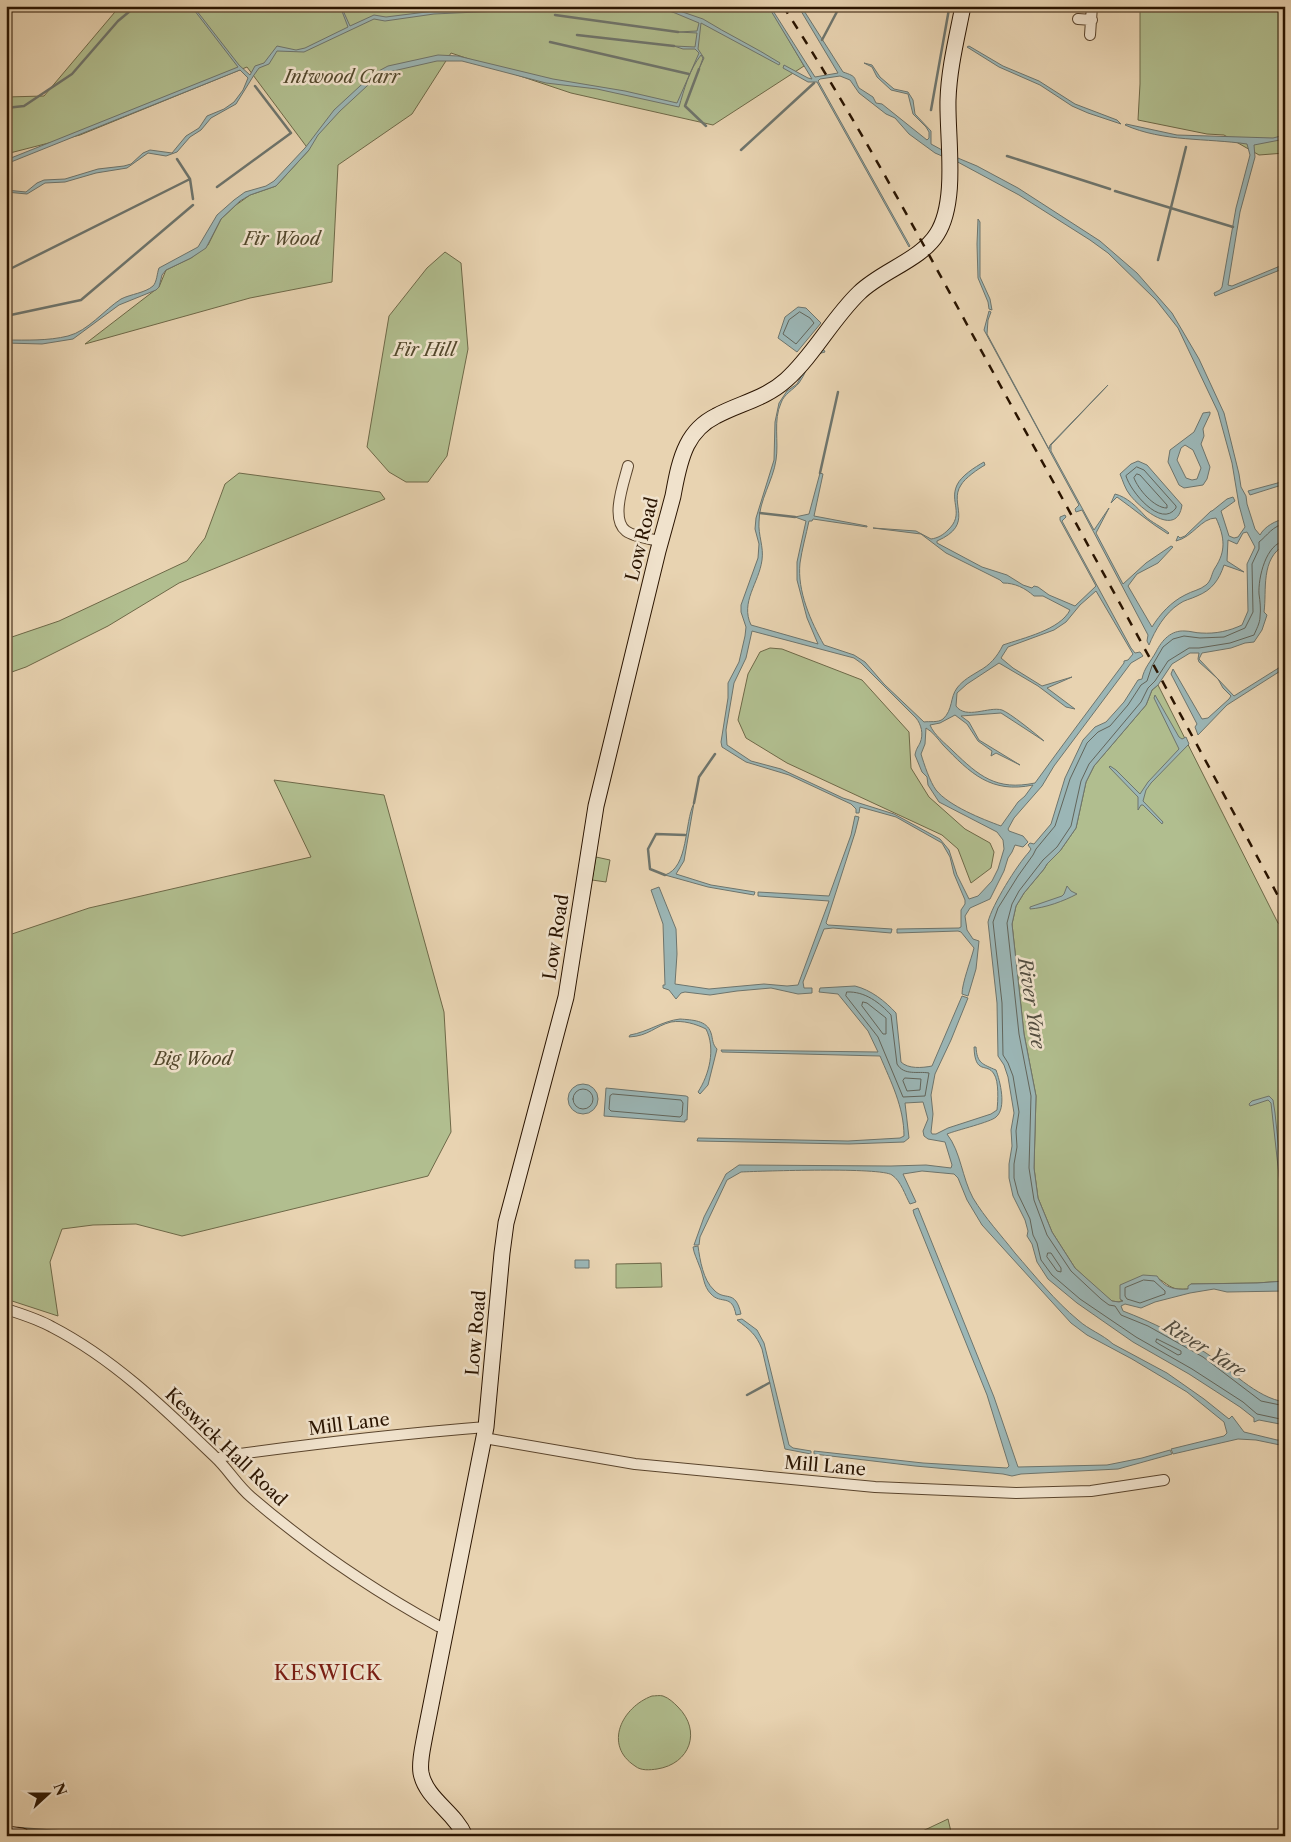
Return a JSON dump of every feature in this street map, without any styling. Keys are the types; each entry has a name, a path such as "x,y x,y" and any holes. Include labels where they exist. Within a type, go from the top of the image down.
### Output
{"street":[{"name":"Low Road","path":"465,1836 458,1823 428,1789 420,1766 485,1433 506,1223 566,997 596,806 680,466 687,445 695,433 714,417 755,400 772,391 786,380 860,292 882,275 912,257 933,240 944,221 948,200 950,157 948,99 951,70 963,6"},
{"path":"1090,36 1092,6"},
{"path":"1078,19 1092,20"},
{"path":"628,466 618,513 619,522 626,531 660,542"},
{"name":"Keswick Hall Road","path":"6,1309 51,1326 133,1380 217,1459 248,1495 282,1523 365,1583 438,1626 447,1628"},
{"name":"Mill Lane","path":"217,1459 224,1456 272,1449 402,1434 485,1433 636,1464 874,1487 1016,1493 1091,1491 1164,1480"},
{"path":"6,1834 22,1836"}],"green space":[{"name":"Intwood Carr","path":"120,6 769,6 804,66 713,125 571,93 451,53 412,114 338,165 332,282 250,298 85,344 159,287 166,270 191,258 208,245 221,219 236,205 250,195 276,186 309,150 247,67 80,135 6,154 6,97 44,96"},
{"path":"1140,6 1285,6 1285,153 1259,155 1224,135 1207,134 1138,120"},
{"name":"Fir Hill","path":"445,252 461,263 468,349 447,456 428,482 406,482 389,472 367,447 389,316 427,268"},
{"path":"239,473 380,492 385,499 179,583 108,626 26,667 6,674 6,639 59,621 187,561 205,538 225,484"},
{"path":"770,648 782,649 862,680 909,732 911,768 929,797 965,829 990,843 994,852 991,868 971,883 958,849 942,835 787,763 746,738 738,720 748,674 760,652"},
{"path":"1158,685 1278,923 1285,926 1285,1281 1191,1284 1188,1289 1178,1289 1159,1279 1119,1302 1112,1301 1104,1295 1075,1268 1052,1232 1038,1198 1034,1168 1036,1096 1024,1034 1012,924 1016,906 1024,893 1060,851 1076,828 1086,782 1094,766 1146,705 1152,690"},
{"name":"Big Wood","path":"274,780 384,795 444,1012 451,1132 428,1176 182,1236 136,1224 93,1225 62,1229 50,1262 58,1316 6,1299 6,936 89,908 311,857"},
{"path":"596,857 610,860 606,882 592,880"},
{"path":"661,1263 662,1287 616,1288 616,1264"},
{"path":"652,1696 665,1697 678,1707 685,1716 691,1736 689,1745 678,1761 668,1766 646,1770 637,1768 625,1757 620,1748 618,1738 620,1727 625,1717 641,1701"},
{"path":"948,1819 952,1836 912,1836"}],"water":[{"path":"191,6 193,6 239,65 250,75 255,66 264,63 277,46 296,50 305,48 348,27 340,6 350,26 374,15 386,17 450,9 533,6 520,10 434,14 385,21 374,19 304,52 277,51 269,64 259,68 236,104 211,118 177,152 166,156 148,153 127,168 96,173 65,182 45,183 27,194 6,192 6,190 26,192 44,180 65,179 98,169 131,164 143,153 150,150 172,153 186,136 199,128 207,116 224,109 234,102 243,90 248,78 240,70 6,164 6,160 238,67"},
{"path":"653,6 665,6 703,19 761,51 780,63 779,65 701,23 698,49 704,58 699,69 703,58 701,55 690,74 699,53 695,49 683,49 674,46 695,47 697,33 678,32 697,31 699,23"},
{"path":"768,6 770,6 815,77 838,73 798,6 801,6 843,72 853,76 859,88 873,97 876,103 882,104 927,140 929,132 913,114 908,94 891,90 877,77 872,67 864,63 872,65 880,77 894,89 908,92 913,100 915,114 931,131 931,144 942,150 942,156 909,134 895,118 886,114 859,93 850,80 840,76 820,79 818,81 909,247 817,82 808,82 783,68 784,65 812,79"},
{"path":"969,46 1003,66 1039,81 1075,104 1117,120 1121,124 1072,106 1040,85 999,67 967,47"},
{"path":"438,55 458,56 553,79 625,91 677,103 687,81 679,107 597,89 546,83 462,61 437,61 380,74 340,111 318,135 309,150 276,186 250,195 240,201 221,219 206,248 191,258 166,270 156,290 119,305 73,339 42,344 6,343 6,340 53,339 68,336 82,330 121,299 153,286 159,268 198,247 217,215 234,200 245,192 266,186 274,181 305,148 334,110 373,74 388,66"},
{"path":"1126,124 1177,135 1273,138 1285,135 1285,139 1254,145 1255,157 1240,212 1228,285 1232,286 1285,264 1285,268 1215,296 1214,293 1222,287 1236,208 1250,155 1247,144 1170,137 1140,130"},
{"path":"953,156 977,166 1018,188 1100,241 1137,273 1172,313 1199,359 1224,413 1241,487 1246,496 1255,529 1260,535 1271,524 1285,519 1285,545 1277,551 1268,566 1264,612 1267,615 1262,630 1254,642 1202,653 1199,659 1217,679 1199,662 1198,659 1199,653 1190,653 1172,664 1158,685 1152,690 1146,705 1094,766 1086,782 1076,828 1060,851 1024,893 1016,906 1012,924 1024,1034 1036,1096 1034,1168 1038,1198 1052,1232 1075,1268 1112,1301 1123,1301 1120,1299 1120,1285 1143,1275 1157,1276 1166,1286 1179,1289 1188,1289 1188,1286 1191,1284 1285,1281 1285,1291 1227,1292 1214,1289 1155,1302 1141,1308 1125,1304 1121,1306 1123,1311 1166,1330 1196,1347 1264,1395 1285,1402 1285,1425 1259,1420 1254,1422 1254,1418 1240,1407 1189,1374 1133,1342 1077,1303 1048,1279 1037,1262 1032,1244 1027,1236 1028,1231 1025,1220 1013,1196 1009,1178 1009,1164 1014,1113 1008,1077 1004,1065 998,1056 997,1003 988,922 990,915 1018,866 1031,849 1028,845 1030,843 1034,844 1051,824 1065,778 1083,740 1095,727 1106,722 1124,702 1138,680 1142,679 1146,668 1164,640 1171,634 1180,631 1212,633 1242,625 1248,611 1247,564 1255,547 1247,532 1243,533 1237,544 1228,540 1227,561 1244,572 1224,565 1211,588 1181,603 1169,612 1157,628 1149,645 1147,641 1148,635 1082,510 1076,512 1075,509 1079,505 984,330 989,311 991,312 988,320 987,334 1049,449 1050,445 1108,385 1051,445 1051,451 1094,530 1109,508 1096,533 1123,584 1146,563 1171,546 1173,547 1158,563 1137,574 1128,586 1152,627 1162,613 1175,601 1208,583 1223,550 1223,538 1216,518 1206,521 1187,536 1176,541 1178,536 1180,538 1185,536 1211,511 1227,499 1233,497 1235,501 1221,511 1229,536 1238,537 1245,527 1239,505 1232,463 1218,412 1178,328 1156,300 1108,253 1019,195 954,160"},
{"path":"978,219 980,222 980,277 990,299 992,310 989,309 978,278"},
{"path":"798,307 806,308 821,323 797,352 778,338 785,317"},
{"path":"821,349 825,352 814,357 799,383 784,397 777,417 776,460 760,514 759,527 762,560 751,592 748,608 748,617 751,625 818,644 807,618 797,580 797,562 806,521 795,517 809,514 820,473 823,474 814,516 867,527 813,519 809,521 800,563 800,574 803,595 814,626 824,645 854,655 865,662 884,684 924,722 943,719 948,712 957,688 964,680 990,663 1003,645 1050,628 1065,617 1070,610 1043,596 1034,596 1020,586 1003,583 946,553 921,534 873,528 916,531 931,539 940,536 948,530 955,519 955,491 957,485 969,472 984,462 985,465 975,471 961,485 957,499 958,521 955,528 937,541 937,543 982,567 1007,575 1023,585 1032,588 1034,586 1038,587 1049,595 1075,606 1096,586 1060,520 1060,517 1065,515 1066,517 1062,521 1131,648 1135,653 1140,652 1143,656 1131,663 1054,766 1042,786 1014,818 1008,829 1023,836 1028,842 1023,847 1015,845 990,899 970,908 965,916 967,930 973,939 979,941 976,969 968,996 962,994 962,989 974,948 961,932 897,933 897,929 961,927 961,910 965,900 954,874 950,857 942,843 896,817 860,807 859,813 856,813 856,809 851,804 789,775 746,762 722,747 728,683 739,662 745,636 746,627 741,612 741,605 758,558 759,544 755,529 756,518 774,460 775,422 779,403 787,391 797,384 817,350","holes":["1096,591 1133,654 1128,660 1124,661 1035,783 1021,785 999,783 971,768 940,739 930,725 940,723 955,715 967,724 978,741 992,751 991,756 996,753 1020,765 979,740 969,722 961,716 1001,713 1044,741 1017,719 1002,710 972,712 960,710 956,706 957,693 967,684 999,663 1038,686 1066,707 1075,709 1047,688 1072,677 1042,686 1001,658 1008,647 1054,630 1066,622 1080,605","752,631 854,658 916,718 921,726 922,736 915,755 922,772 927,777 928,785 939,802 997,832 1003,840 1004,849 998,869 992,881 978,896 969,899 957,875 949,850 940,839 894,814 843,798 781,769 751,761 727,745 726,730 734,683 746,658","926,728 963,764 982,779 993,784 1005,786 1033,785 1001,826 993,823 957,807 936,790 929,778 921,754 925,744"]},
{"path":"1210,412 1203,429 1204,436 1201,444 1210,467 1207,479 1203,485 1184,488 1179,485 1168,462 1170,450 1194,432 1203,413","holes":["1185,445 1193,450 1201,468 1197,479 1192,480 1186,478 1177,460 1181,448"]},
{"path":"1138,461 1147,465 1182,505 1179,515 1173,520 1158,518 1150,513 1135,501 1127,490 1120,474 1131,464"},
{"path":"1285,481 1285,484 1250,495 1248,491"},
{"path":"1115,494 1128,500 1147,518 1169,533 1155,525 1117,497 1111,503"},
{"path":"1285,664 1285,668 1227,705 1198,735 1195,727 1197,724 1171,674 1173,669 1202,719 1208,718 1231,696 1218,679 1234,696"},
{"path":"1155,695 1179,737 1182,739 1186,737 1189,744 1146,790 1143,801 1163,822 1162,824 1143,805 1138,810 1138,797 1109,767 1116,770 1140,794 1148,782 1179,749 1154,698"},
{"path":"694,803 684,861 676,874 711,885 755,892 754,895 708,887 665,875 673,870 682,854"},
{"path":"855,816 859,817 855,833 826,923 828,925 892,929 891,933 833,928 824,929 803,982 804,988 812,988 812,993 798,994 771,988 710,995 685,992 681,993 676,999 669,990 663,988 663,985 665,985 663,924 651,890 659,887 676,929 675,984 709,989 764,984 798,985 829,901 758,896 758,892 829,896 851,835"},
{"path":"1067,886 1077,894 1054,904 1030,909 1030,907 1062,896"},
{"path":"855,986 877,996 896,1013 901,1062 907,1066 915,1067 932,1066 962,996 968,998 935,1074 931,1095 933,1114 931,1132 936,1134 948,1128 991,1114 997,1110 998,1091 996,1077 991,1071 982,1067 977,1062 974,1047 976,1047 979,1060 996,1070 1002,1094 999,1113 993,1119 981,1124 947,1134 952,1141 973,1198 1015,1253 1045,1288 1082,1323 1113,1344 1167,1373 1229,1419 1232,1416 1244,1432 1277,1440 1285,1440 1285,1446 1256,1440 1238,1439 1173,1454 1171,1449 1224,1436 1227,1433 1224,1422 1187,1392 1087,1335 1071,1323 982,1225 967,1200 958,1178 954,1174 922,1171 903,1174 916,1202 910,1204 898,1181 892,1175 883,1173 821,1170 741,1172 727,1180 700,1237 699,1245 694,1245 704,1217 726,1174 739,1165 926,1165 951,1168 952,1165 945,1142 928,1139 924,1136 923,1131 928,1119 923,1102 905,1103 909,1138 904,1142 849,1144 697,1141 698,1138 848,1141 900,1138 904,1136 899,1105 880,1056 722,1052 721,1050 878,1052 868,1031 838,994 819,992 820,988"},
{"path":"680,1019 699,1021 706,1025 717,1049 708,1085 700,1094 698,1092 708,1070 711,1053 711,1045 706,1029 689,1023 671,1022 642,1035 629,1037 630,1035"},
{"path":"583,1084 594,1088 598,1099 594,1110 583,1114 572,1110 568,1099 572,1088"},
{"path":"606,1088 686,1096 688,1097 687,1120 685,1122 604,1116"},
{"path":"1269,1096 1273,1100 1275,1113 1285,1209 1285,1230 1271,1103 1268,1100 1250,1106 1249,1104 1252,1101"},
{"path":"918,1208 994,1397 1018,1467 1107,1465 1170,1450 1172,1454 1118,1469 1012,1476 814,1454 814,1451 923,1463 1007,1468 1009,1466 987,1395 914,1214 913,1210"},
{"path":"698,1246 703,1270 710,1286 718,1293 733,1298 739,1306 741,1314 736,1315 732,1304 715,1297 708,1291 693,1250 693,1247"},
{"path":"575,1260 589,1260 589,1268 575,1268"},
{"path":"742,1319 757,1330 764,1343 789,1445 793,1448 811,1451 811,1454 785,1449 762,1349 752,1333 737,1320"}],"waterway":[{"path":"6,108 24,106 72,74 118,21 136,6"},
{"path":"822,40 840,6"},
{"path":"931,110 949,9 947,6"},
{"path":"555,15 678,32"},
{"path":"577,35 674,46"},
{"path":"550,42 689,74"},
{"path":"699,69 685,106 706,126"},
{"path":"741,150 814,83"},
{"path":"217,187 291,133 255,86"},
{"path":"1158,260 1186,147"},
{"path":"1007,156 1110,189"},
{"path":"177,159 190,179 193,199"},
{"path":"6,271 190,179"},
{"path":"1115,191 1233,227"},
{"path":"6,316 81,300 193,205"},
{"path":"820,473 838,392"},
{"path":"760,513 795,517"},
{"path":"694,803 699,777 715,754"},
{"path":"665,875 650,869 648,849 656,834 685,835"},
{"path":"747,1395 769,1383"},
{"path":"18,1828 119,1836"}],"railway":[{"path":"783,6 814,54 900,202 1285,909"}],"district":[{"name":"KESWICK","path":"328,1673"}],"park label":[{"name":"Fir Wood","path":"282,239"}],"water label":[{"name":"River Yare","path":"1032,1003"},
{"name":"River Yare","path":"1205,1348"}]}
